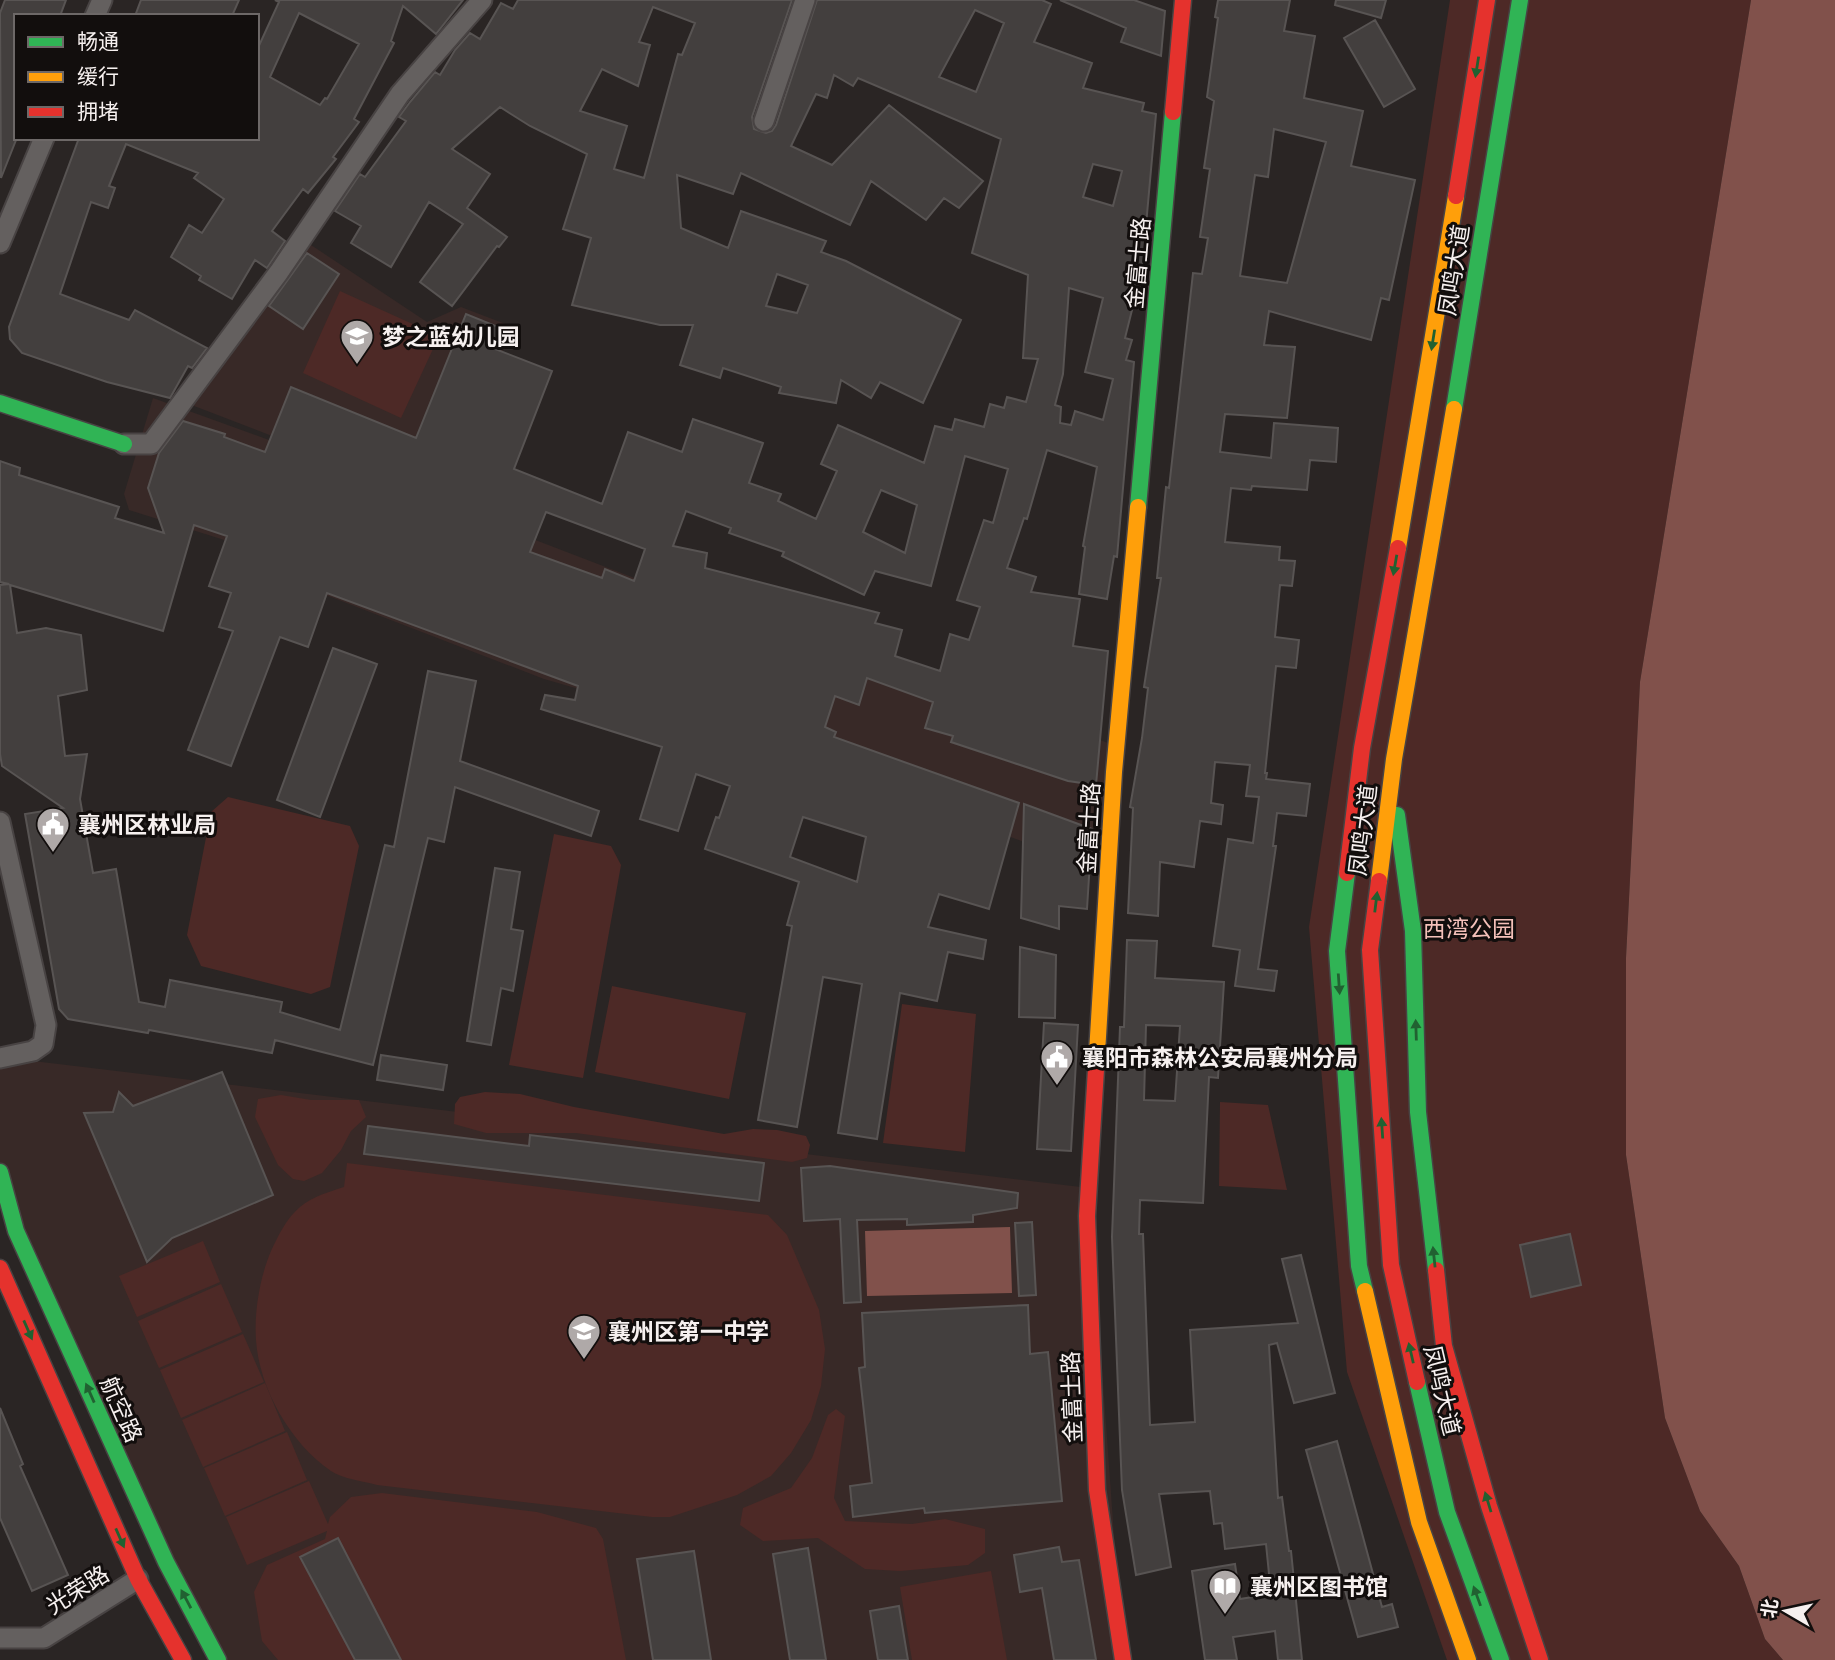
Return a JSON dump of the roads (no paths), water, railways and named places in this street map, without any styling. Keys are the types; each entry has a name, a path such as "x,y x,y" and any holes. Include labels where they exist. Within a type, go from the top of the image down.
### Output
{"main road":[{"name":"金富士路","path":"1123,1660 1097,1490 1087,1216 1114,772 1183,0"},
{"name":"凤鸣大道","path":"1468,1660 1419,1522 1359,1266 1337,951 1362,748 1422,411 1488,0"},
{"name":"凤鸣大道","path":"1501,1660 1447,1512 1434,1376 1391,1265 1370,950 1391,778 1520,0"},
{"path":"0,397 5,407 124,444"},
{"path":"1391,778 1413,931 1418,1112 1444,1346 1434,1376 1489,1506 1540,1660"},
{"name":"航空路","path":"0,1172 16,1231 166,1562 218,1660"},
{"path":"0,1268 138,1579 183,1660"}],"street":[{"path":"124,444 151,444 279,272 400,94 482,0"},
{"path":"764,121 805,0"},
{"path":"0,243 43,140"},
{"path":"0,1058 33,1051 43,1044 46,1025 1,835"},
{"name":"光荣路","path":"0,1638 44,1638 138,1579"}],"place":[{"name":"梦之蓝幼儿园","path":"357,366"},
{"name":"襄州区林业局","path":"53,854"},
{"name":"襄阳市森林公安局襄州分局","path":"1057,1087"},
{"name":"襄州区第一中学","path":"584,1361"},
{"name":"襄州区图书馆","path":"1225,1616"}],"park label":[{"name":"西湾公园","path":"1469,928"}]}
